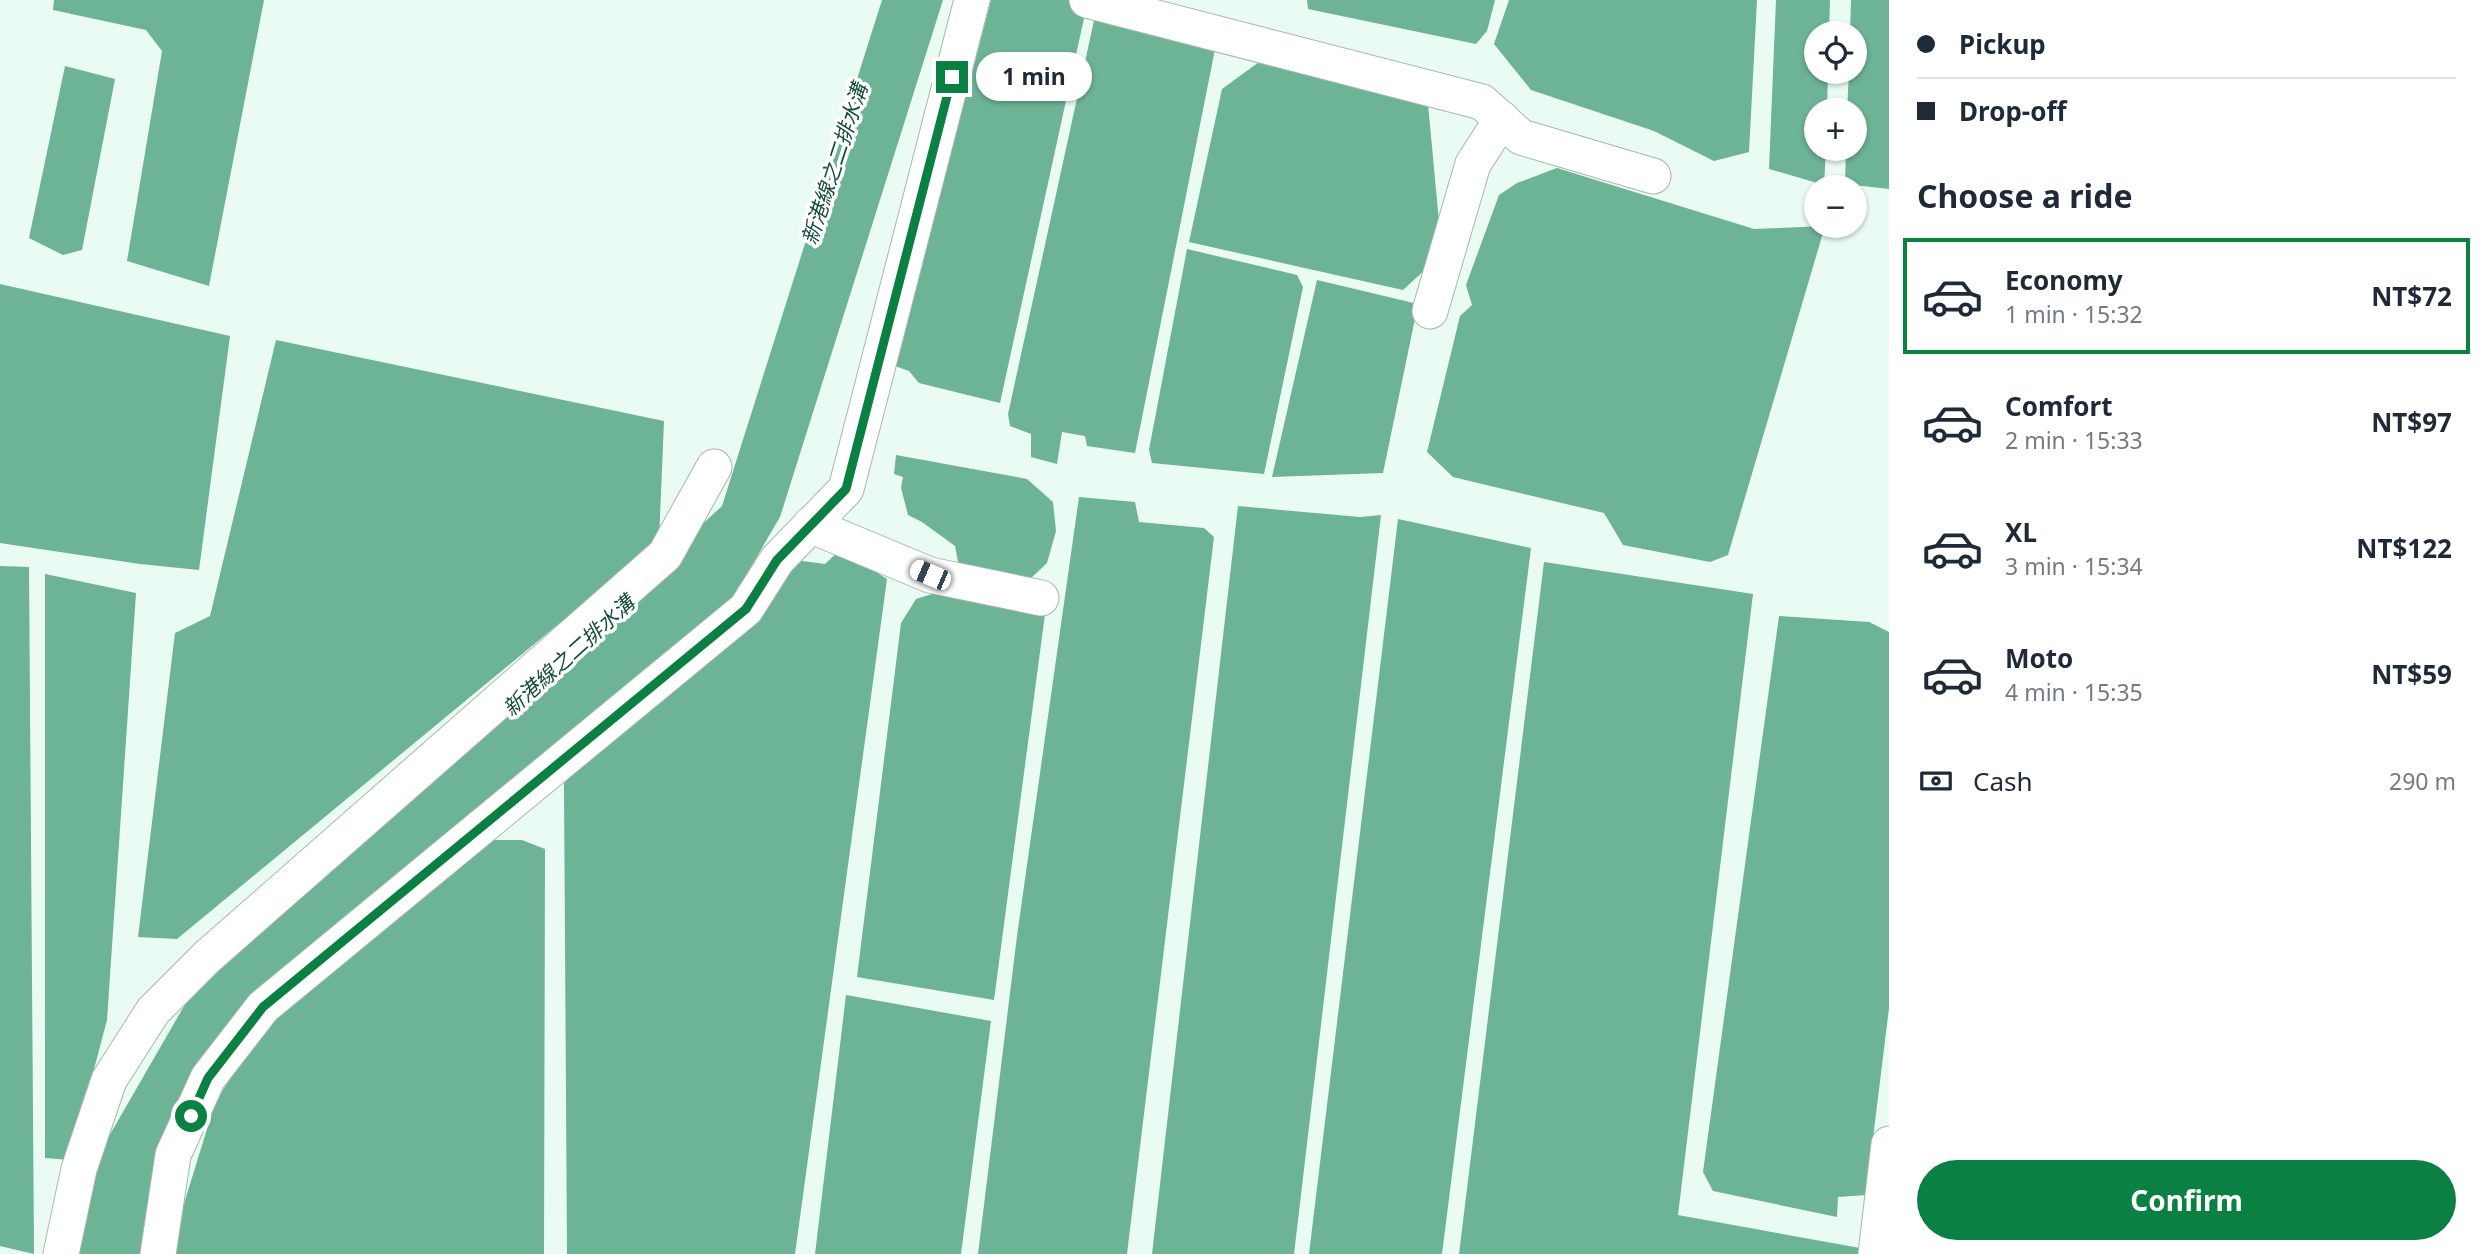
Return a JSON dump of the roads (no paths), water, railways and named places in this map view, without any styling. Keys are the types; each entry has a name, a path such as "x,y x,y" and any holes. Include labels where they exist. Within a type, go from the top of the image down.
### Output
{"lane":[{"path":"158,1254 173,1155 208,1078 263,1007 746,609 777,560 846,489 972,0"},
{"path":"1087,0 1482,102 1521,137 1653,176"},
{"path":"1173,0 1233,15"},
{"path":"1430,311 1473,164 1502,119"},
{"path":"61,1254 79,1169 109,1080 153,1011 207,957 665,555 714,467"},
{"path":"810,525 930,575 1041,598"},
{"path":"1876,1254 1889,1144"}],"water":[{"path":"54,0 264,0 209,286 127,261 162,51 146,30 53,10"},
{"name":"新港線之二排水溝","path":"882,0 943,0 780,517 731,601 254,1001 143,1254 78,1254 97,1157 191,994 722,506"},
{"path":"991,0 1088,0 1000,403 919,383 909,371 895,366"},
{"path":"1307,0 1495,0 1487,31 1476,44 1308,9"},
{"path":"1509,0 1757,0 1749,152 1714,161 1654,131 1531,90 1494,44"},
{"path":"1776,0 1830,0 1829,21 1804,21 1804,84 1828,84 1827,98 1804,98 1804,161 1825,161 1825,175 1804,175 1804,179 1769,169"},
{"path":"1851,0 1889,0 1889,189 1867,186 1867,175 1845,175 1846,161 1867,161 1867,98 1848,98 1848,84 1867,84 1867,21 1850,21"},
{"path":"1095,16 1219,29 1135,453 1087,446 1085,436 1062,432 1057,464 1031,457 1031,434 1010,426 1008,414"},
{"path":"1270,54 1428,104 1442,254 1403,290 1189,242 1222,89"},
{"path":"65,66 115,79 82,250 63,255 29,238"},
{"path":"1557,168 1754,229 1804,227 1804,238 1821,238 1728,555 1710,562 1623,545 1604,513 1453,477 1427,452 1460,316 1472,305 1466,285 1499,195 1517,183"},
{"path":"1187,249 1297,275 1303,287 1264,474 1152,463 1149,450"},
{"path":"1317,280 1418,304 1383,473 1272,477"},
{"path":"0,284 230,336 199,570 0,543"},
{"path":"276,340 664,421 659,541 177,939 138,937 175,633 210,616"},
{"path":"896,455 1027,479 1053,502 1056,531 1047,563 1031,578 959,567 955,546 908,515 901,488 903,477 894,474"},
{"path":"1079,497 1135,502 1139,522 1204,528 1214,537 1127,1254 978,1254 1017,936"},
{"path":"1238,506 1360,517 1381,515 1294,1254 1152,1254"},
{"path":"1398,519 1531,548 1442,1254 1309,1254"},
{"path":"841,549 887,579 795,1254 567,1254 564,783 795,560 825,564"},
{"path":"1544,562 1753,594 1678,1215 1871,1250 1871,1254 1459,1254"},
{"path":"0,566 29,567 34,1254 0,1246"},
{"path":"45,574 136,593 107,1020 70,1160 45,1158"},
{"path":"948,589 1045,614 994,1000 857,977 901,623 916,599"},
{"path":"1779,616 1869,622 1889,632 1889,1008 1866,1195 1838,1197 1837,1217 1713,1191 1703,1172"},
{"path":"490,840 522,840 545,849 544,1254 173,1254 178,1223 216,1100 262,1031"},
{"path":"846,995 991,1021 961,1254 815,1254"}]}
